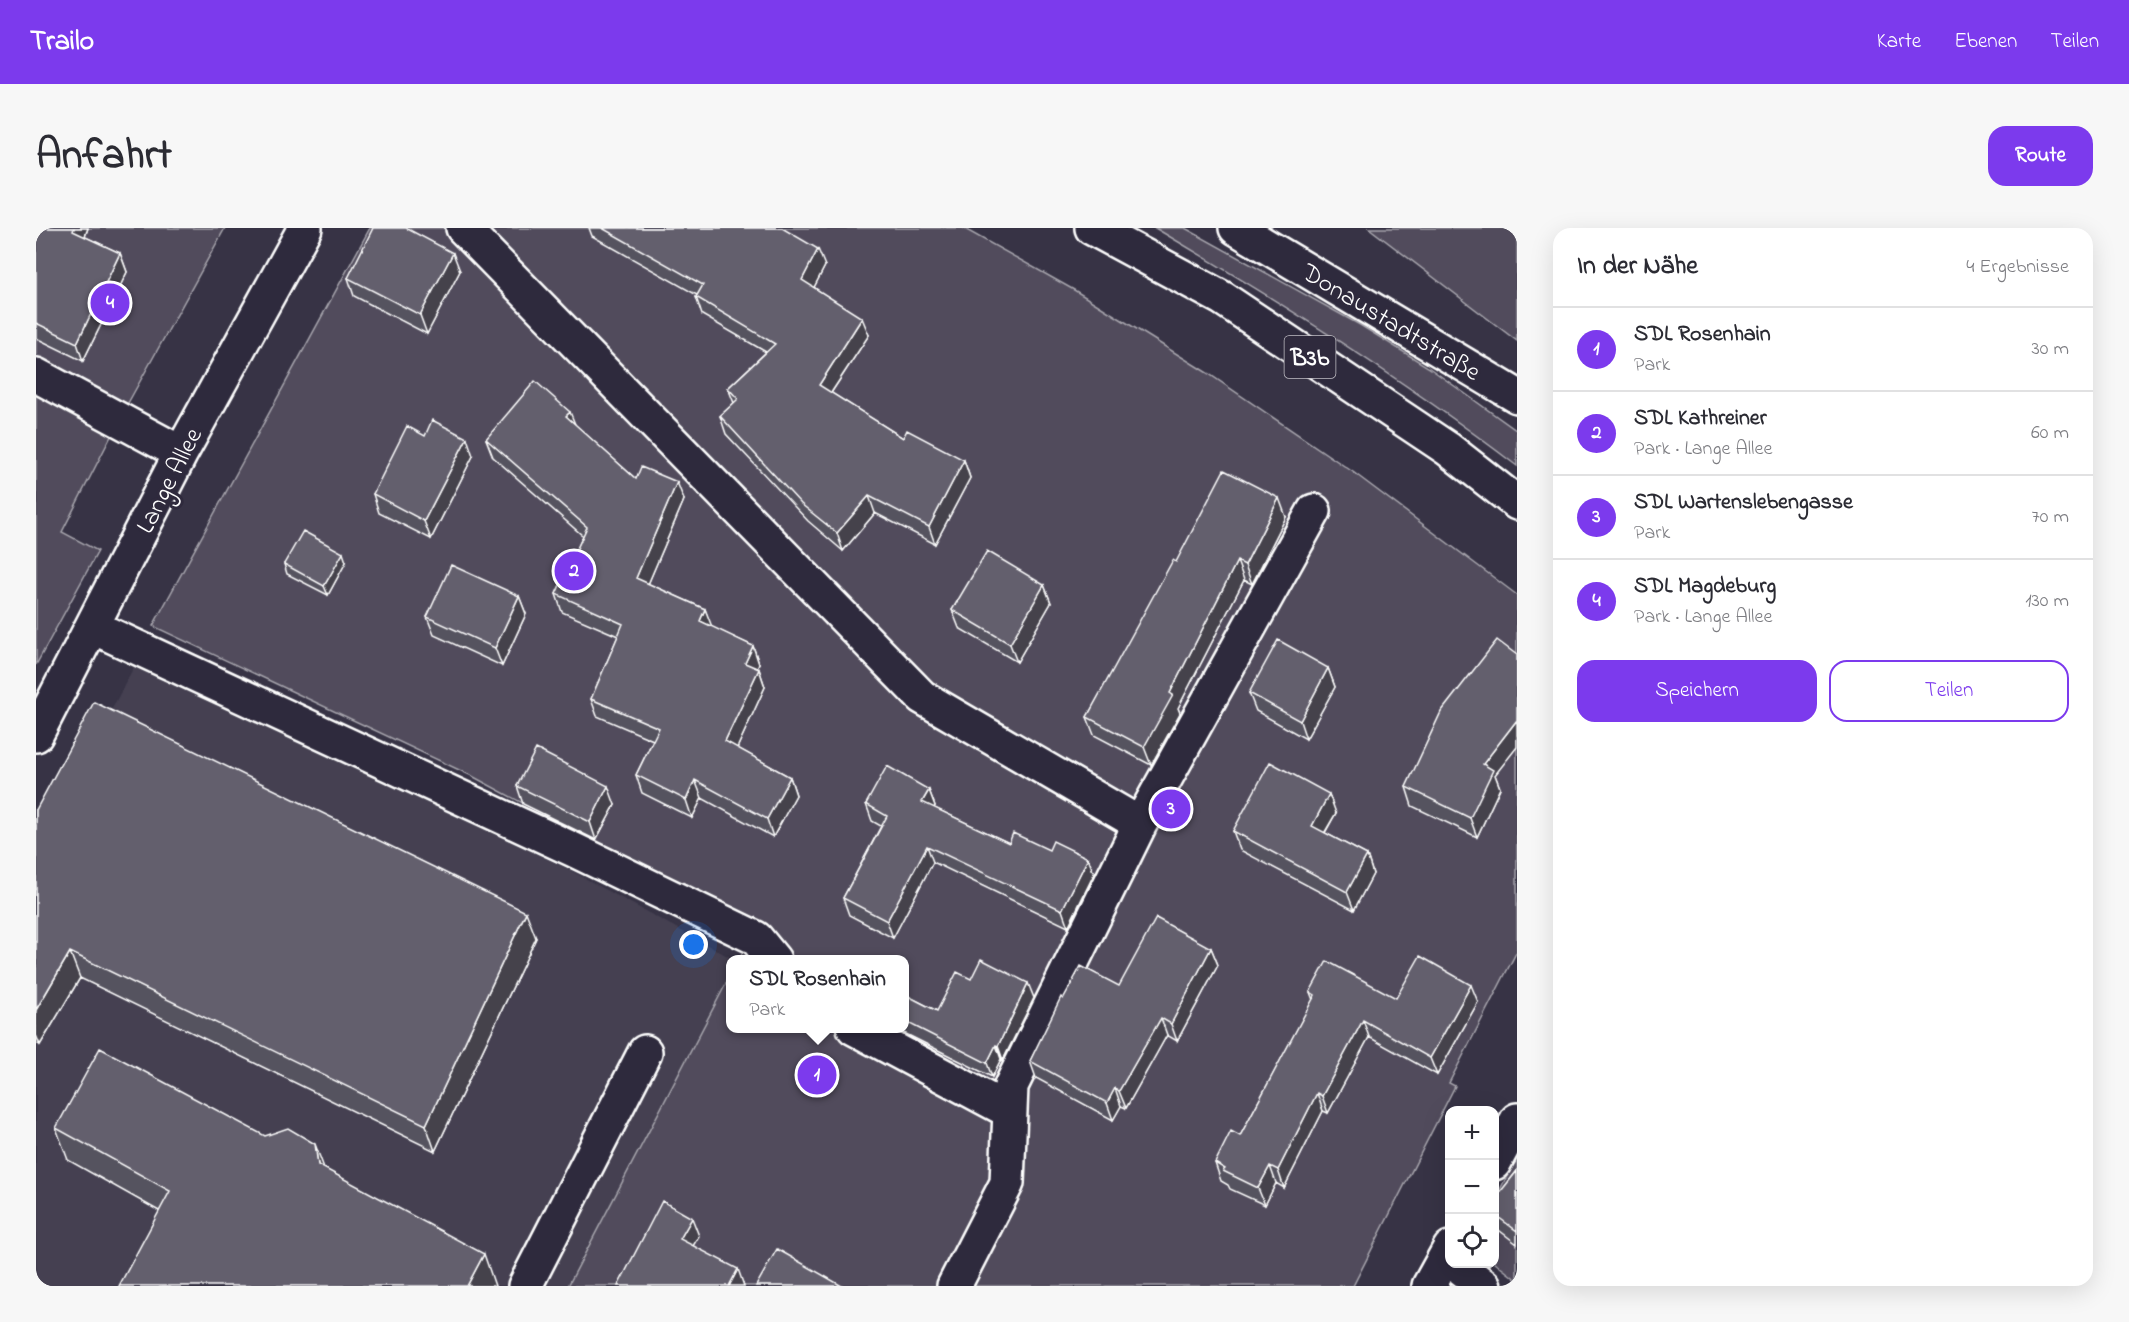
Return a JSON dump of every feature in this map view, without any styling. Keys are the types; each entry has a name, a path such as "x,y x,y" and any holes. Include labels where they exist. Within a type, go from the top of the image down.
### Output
{"main road":[{"name":"Lange Allee","path":"36,735 181,453 305,228"},
{"path":"463,228 922,697 1140,825"},
{"name":"B3b","path":"1092,228 1222,298 1448,449 1517,503"},
{"name":"Donaustadtstraße","path":"1236,228 1517,396"},
{"path":"36,375 181,453"},
{"path":"954,1286 1007,1182 1011,1086 1140,825 1314,511"},
{"path":"93,627 574,850 756,938 770,955"},
{"path":"862,1033 1010,1111"},
{"path":"525,1286 645,1052"},
{"path":"1496,1160 1517,1120"},
{"path":"1429,1286 1445,1263"},
{"path":"1464,1268 1484,1286"}],"shaded area":[{"path":"36,228 225,228 128,403 62,532 98,551 36,665"},
{"path":"370,228 963,228 1074,290 1209,374 1353,472 1517,595 1517,951 1449,1083 1455,1086 1353,1286 568,1286 726,984 726,1033 909,1033 909,955 741,955 753,931 663,878 472,776 153,626"},
{"path":"1155,228 1185,228 1360,325 1428,367 1517,431 1517,466 1385,371"},
{"path":"1369,228 1513,228 1517,232 1517,341"},
{"path":"137,661 568,869 726,955 726,984 568,1286 36,1286 36,854"},
{"path":"1517,1157 1517,1280 1499,1266 1499,1191"}],"building":[{"path":"36,228 74,228 73,231 120,253 77,343 36,323"},
{"path":"373,228 406,228 453,253 420,315 348,278"},
{"path":"602,228 782,228 818,249 802,280 862,318 819,385 903,438 907,430 964,460 929,527 869,496 837,533 801,504 720,416 738,399 728,388 775,344 696,297 703,285"},
{"path":"535,381 570,412 566,416 636,479 641,467 677,482 636,578 705,609 700,621 753,646 745,663 759,669 725,741 790,777 767,819 695,780 686,800 636,775 659,728 591,699 623,624 556,594 587,527 486,439"},
{"path":"432,420 467,438 424,521 373,494 407,426 425,436"},
{"path":"1224,470 1279,498 1245,565 1237,561 1170,693 1173,695 1144,747 1087,717 1173,560 1176,562"},
{"path":"303,531 343,553 324,586 284,564"},
{"path":"987,551 1044,585 1010,644 952,610"},
{"path":"451,565 519,596 495,648 427,617"},
{"path":"1278,640 1328,668 1300,721 1249,693"},
{"path":"1497,640 1517,655 1517,720 1483,764 1493,770 1470,818 1406,787 1441,712"},
{"path":"94,702 526,912 426,1125 70,952 36,1010 36,810"},
{"path":"536,749 608,786 590,822 517,786"},
{"path":"1270,762 1329,794 1312,826 1367,855 1347,892 1233,831"},
{"path":"887,766 929,790 922,802 1009,843 1013,833 1049,850 1053,841 1088,858 1062,910 927,846 887,921 843,898 887,816 866,804"},
{"path":"1156,918 1211,948 1171,1024 1161,1018 1119,1091 1115,1088 1107,1103 1030,1061 1061,997 1063,999 1081,966 1119,986"},
{"path":"1420,956 1471,985 1430,1058 1363,1020 1322,1096 1317,1093 1278,1170 1270,1166 1258,1188 1223,1171 1225,1169 1215,1163 1231,1131 1240,1136 1315,995 1310,992 1327,961 1396,998"},
{"path":"981,959 1028,983 998,1046 996,1045 987,1063 909,1024 909,997 937,1011 957,972 971,979"},
{"path":"100,1048 265,1136 288,1128 315,1144 318,1165 484,1254 467,1286 119,1286 170,1191 56,1128"},
{"path":"1517,1171 1517,1231 1499,1218 1499,1194"},
{"path":"662,1201 692,1218 680,1239 738,1269 729,1286 618,1286"},
{"path":"777,1249 842,1286 756,1286"}],"place":[{"name":"SDL Magdeburg","path":"110,303"},
{"name":"SDL Kathreiner","path":"574,571"},
{"name":"SDL Wartenslebengasse","path":"1171,809"},
{"name":"SDL Rosenhain","path":"817,1075"}]}
